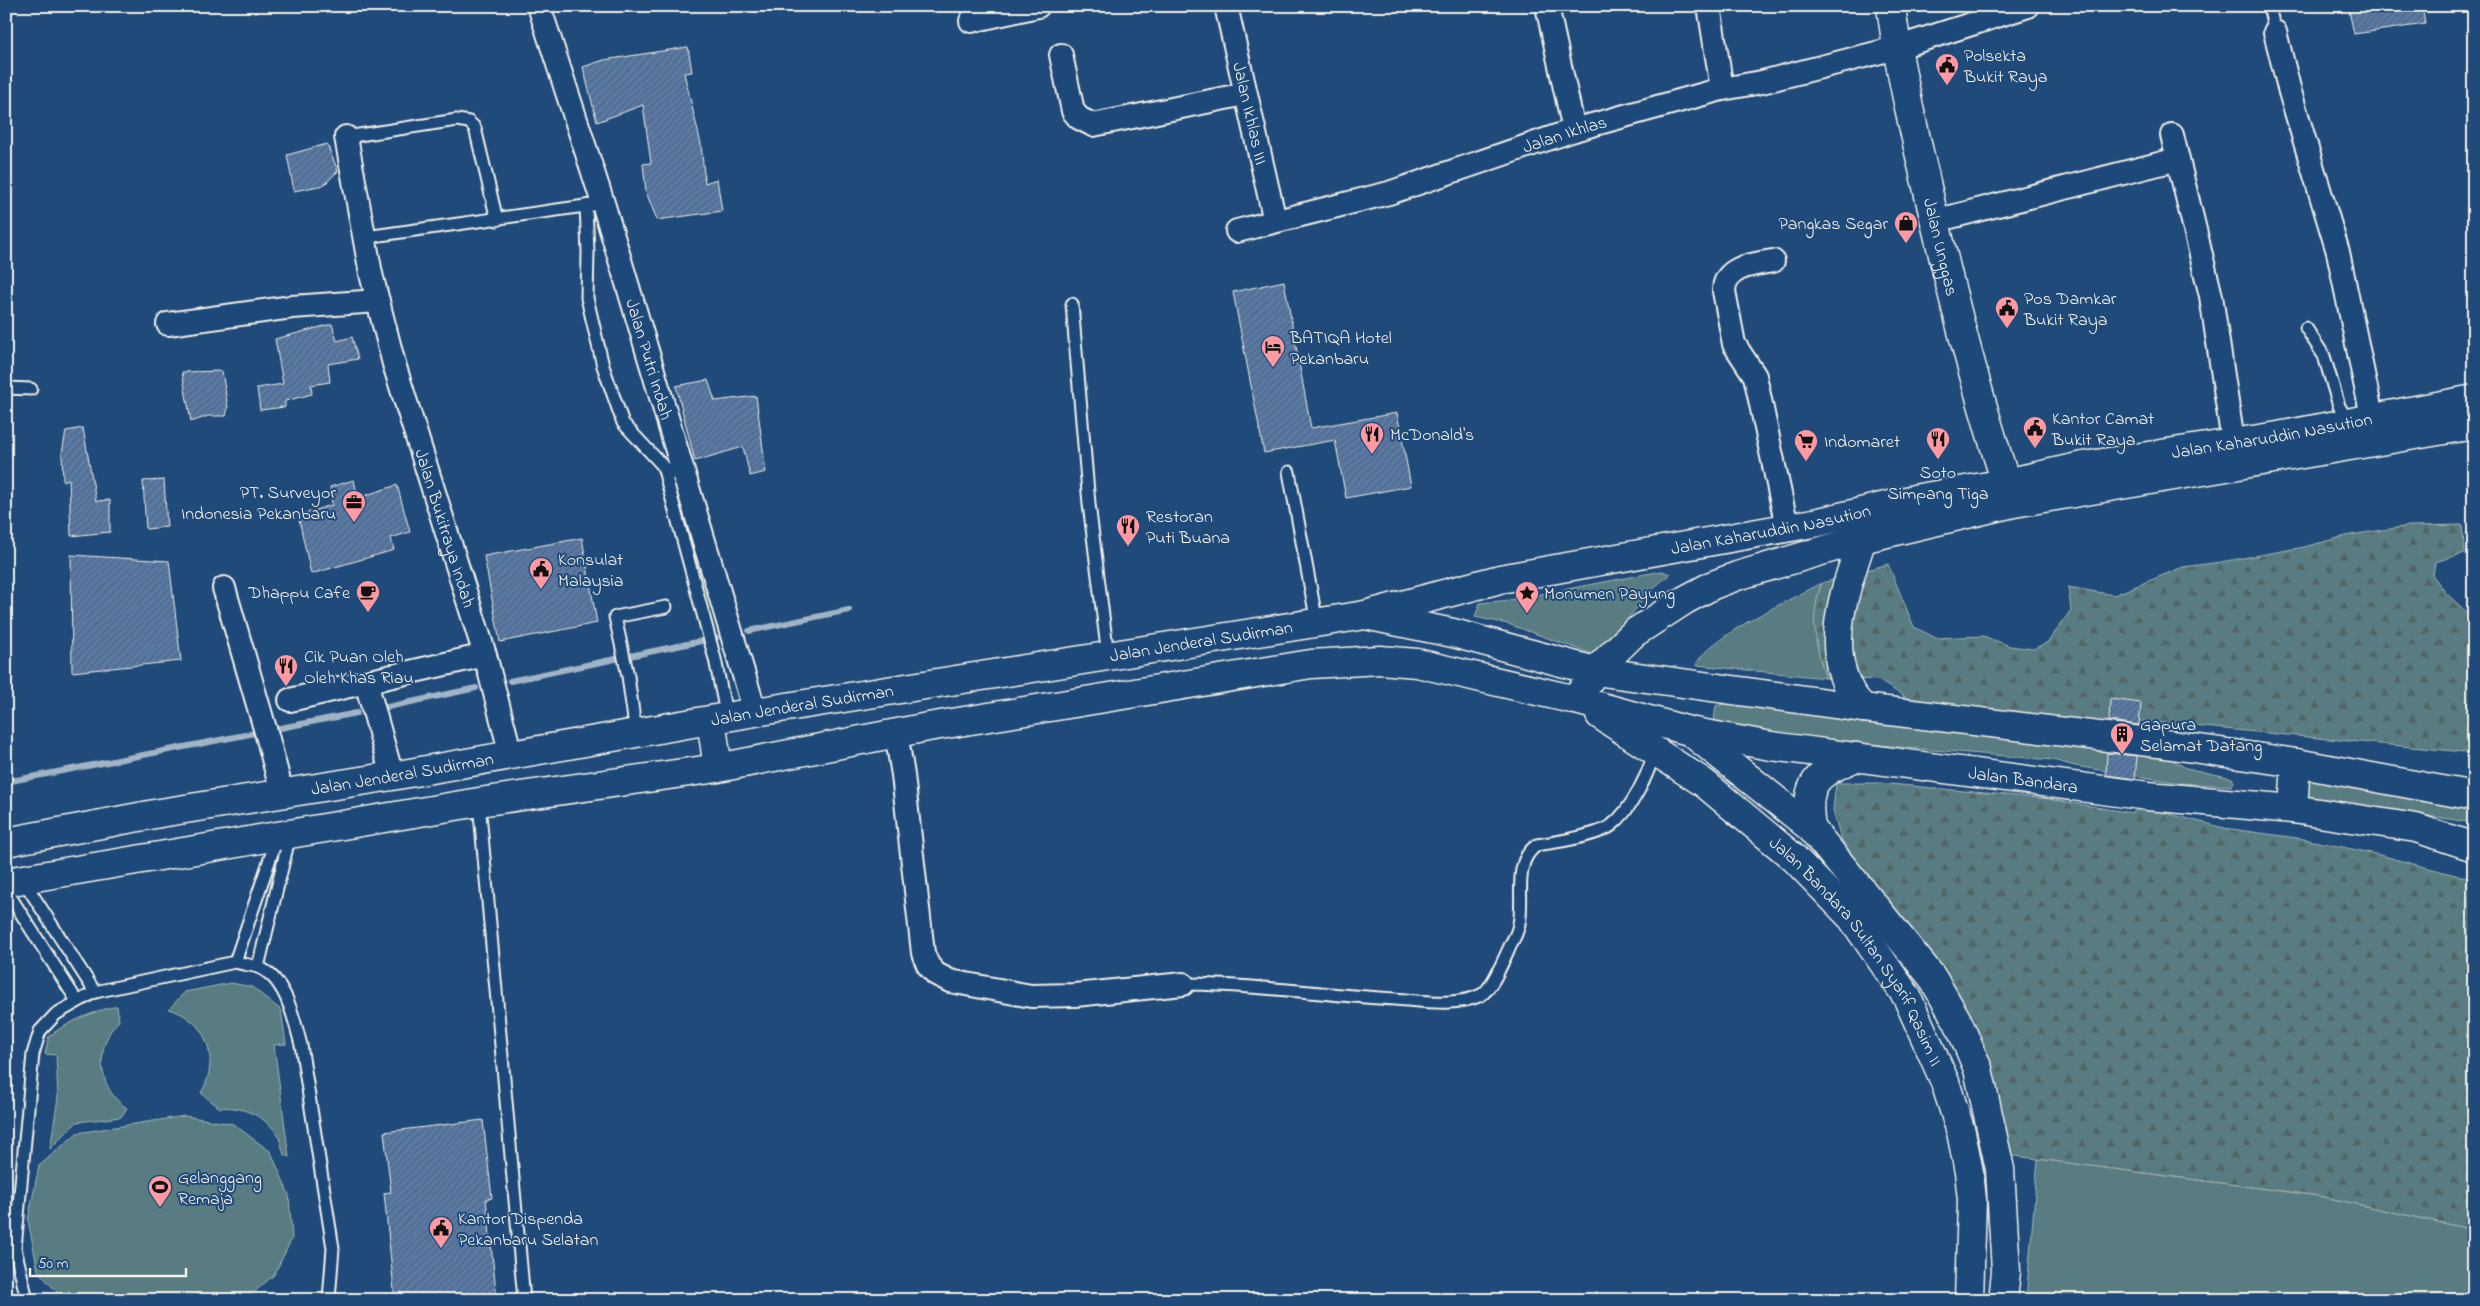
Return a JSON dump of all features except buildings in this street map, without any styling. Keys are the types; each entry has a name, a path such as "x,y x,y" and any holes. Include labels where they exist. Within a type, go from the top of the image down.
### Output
{"main road":[{"name":"Jalan Unggas","path":"1891,6 1896,48 1935,221 1978,398 2006,483"},
{"name":"Jalan Kaharuddin Nasution","path":"1576,700 1595,671 1634,633 1713,585 1862,539 2014,503 2085,478 2233,442 2474,399"},
{"name":"Jalan Kaharuddin Nasution","path":"1365,615 1500,580 1787,527 1914,499 2006,483 2085,478 2474,425"},
{"path":"1862,539 1841,606 1839,632 1840,659 1844,675 1849,690 1863,708"},
{"name":"Jalan Jenderal Sudirman","path":"6,842 755,712 1365,615 1453,634 1595,671"},
{"path":"11,883 479,802 718,768 896,733 1311,664 1380,660 1417,663 1576,700"},
{"path":"1595,671 1625,677 2148,742 2296,763 2474,796"},
{"name":"Jalan Bandara Sultan Syarif Qasim II","path":"1595,671 1689,731 1811,828 1932,977 1958,1022 1978,1069 2000,1169 2006,1271 2003,1300"},
{"name":"Jalan Bandara Sultan Syarif Qasim II","path":"1576,700 1656,750 1704,783 1794,858 1852,918 1907,997 1946,1082 1961,1132 1969,1172 1972,1200 1969,1300"},
{"name":"Jalan Bandara","path":"1576,700 1689,731 1771,746 2148,796 2293,809 2416,828 2474,847"},
{"path":"718,768 719,719"},
{"path":"1811,828 1808,797 1818,781 1828,769 1856,757"},
{"path":"2293,809 2296,763"}],"street":[{"name":"Jalan Putri Indah","path":"539,6 595,205 687,483 755,712"},
{"path":"971,21 1038,6"},
{"name":"Jalan Ikhlas III","path":"1226,6 1276,221"},
{"path":"1547,6 1574,130"},
{"path":"1709,6 1722,89"},
{"name":"Jalan Ikhlas","path":"1236,231 1389,193 1574,130 1722,89 1762,82 1896,48 2028,6"},
{"path":"2276,32 2290,92 2338,252 2361,420"},
{"path":"1061,55 1073,111 1079,118 1093,125 1245,94"},
{"path":"2172,135 2211,296 2233,442"},
{"name":"Jalan Bukitraya Indah","path":"346,137 378,300 394,364 485,655 511,755"},
{"path":"1935,221 2178,159"},
{"path":"1773,261 1745,266 1732,273 1724,285 1724,291 1734,344 1755,376 1787,527"},
{"path":"168,324 292,307 378,300"},
{"path":"224,588 266,730 282,793"},
{"path":"290,700 485,655"},
{"path":"366,682 392,776"},
{"path":"896,733 903,775 923,953 928,965 936,974 950,981 1031,996 1075,996 1184,984"}],"lane":[{"path":"2269,6 2276,32"},
{"path":"346,137 457,120 469,122 475,128 497,220"},
{"path":"366,237 595,205 588,252 587,298 603,366 623,422 663,466 687,483"},
{"path":"1072,304 1089,504 1108,656"},
{"path":"2306,328 2324,356 2339,406 2361,420"},
{"path":"6,388 31,389"},
{"path":"663,466 714,659 719,719"},
{"path":"1290,472 1317,623"},
{"path":"636,734 628,676 615,616 666,607"},
{"path":"1184,984 1218,984 1409,1000 1457,1001 1482,995 1494,979 1516,936 1522,906 1522,864 1533,848 1537,845 1575,838 1613,824 1648,776 1656,750"},
{"path":"479,802 524,1300"},
{"path":"235,962 284,836"},
{"path":"258,967 284,836"},
{"path":"11,883 95,992"},
{"path":"11,883 77,1001"},
{"path":"27,1300 15,1248 33,1054 40,1031 56,1014 95,992 235,962 258,967 268,972 280,987 292,1013 301,1045 333,1248 329,1300"}],"green space":[{"path":"2462,525 2465,553 2435,562 2433,576 2446,593 2474,619 2474,753 2141,721 2037,722 1910,700 1878,680 1826,678 1816,642 1816,607 1822,583 1888,564 1914,627 1936,638 1983,636 2010,646 2033,649 2048,642 2071,610 2068,587 2114,595 2183,567 2304,547 2350,535 2409,526"},
{"path":"1662,571 1670,574 1641,602 1601,657 1508,624 1475,617 1480,603 1510,600"},
{"path":"1822,583 1818,594 1815,618 1819,655 1826,678 1696,665 1703,654 1716,642 1753,619"},
{"path":"1724,704 2167,757 2186,768 2232,778 2234,782 2231,786 2180,783 2075,766 2053,760 1909,748 1726,727 1718,724 1714,719 1716,706"},
{"path":"2310,773 2474,809 2474,823 2307,797"},
{"path":"1836,783 1880,783 2048,799 2132,813 2139,808 2146,808 2224,828 2304,839 2376,854 2474,880 2474,1230 2320,1196 2007,1155 1953,995 1841,839 1833,810"},
{"path":"231,983 252,987 281,1010 286,1044 274,1045 289,1157 284,1155 276,1132 265,1121 243,1110 220,1108 201,1093 210,1067 210,1054 207,1042 193,1022 182,1014 169,1009 185,992"},
{"path":"117,1006 119,1021 105,1042 102,1066 110,1090 117,1100 127,1108 121,1117 77,1122 50,1149 58,1097 56,1055 45,1054 49,1036 82,1018"},
{"name":"Gelanggang Remaja","path":"185,1116 233,1124 271,1152 289,1195 292,1238 274,1275 252,1294 233,1300 64,1300 38,1271 28,1220 39,1166 77,1133"},
{"path":"2038,1159 2320,1196 2474,1230 2474,1300 2026,1300"}],"waterway":[{"path":"749,631 849,610"},
{"path":"510,681 716,638"},
{"path":"383,708 476,688"},
{"path":"6,782 357,713"}],"place":[{"name":"Polsekta Bukit Raya","path":"1947,86"},
{"name":"Pangkas Segar","path":"1906,244"},
{"name":"Pos Damkar Bukit Raya","path":"2007,329"},
{"name":"BATIQA Hotel Pekanbaru","path":"1273,368"},
{"name":"Kantor Camat Bukit Raya","path":"2035,449"},
{"name":"McDonald's","path":"1372,455"},
{"name":"Soto Simpang Tiga","path":"1938,460"},
{"name":"Indomaret","path":"1806,462"},
{"name":"PT. Surveyor Indonesia Pekanbaru","path":"354,523"},
{"name":"Restoran Puti Buana","path":"1128,547"},
{"name":"Konsulat Malaysia","path":"541,590"},
{"name":"Dhappu Cafe","path":"368,613"},
{"name":"Monumen Payung","path":"1527,614"},
{"name":"Cik Puan Oleh Oleh Khas Riau","path":"286,687"},
{"name":"Gapura Selamat Datang","path":"2122,755"},
{"name":"Gelanggang Remaja","path":"160,1208"},
{"name":"Kantor Dispenda Pekanbaru Selatan","path":"441,1249"}]}
